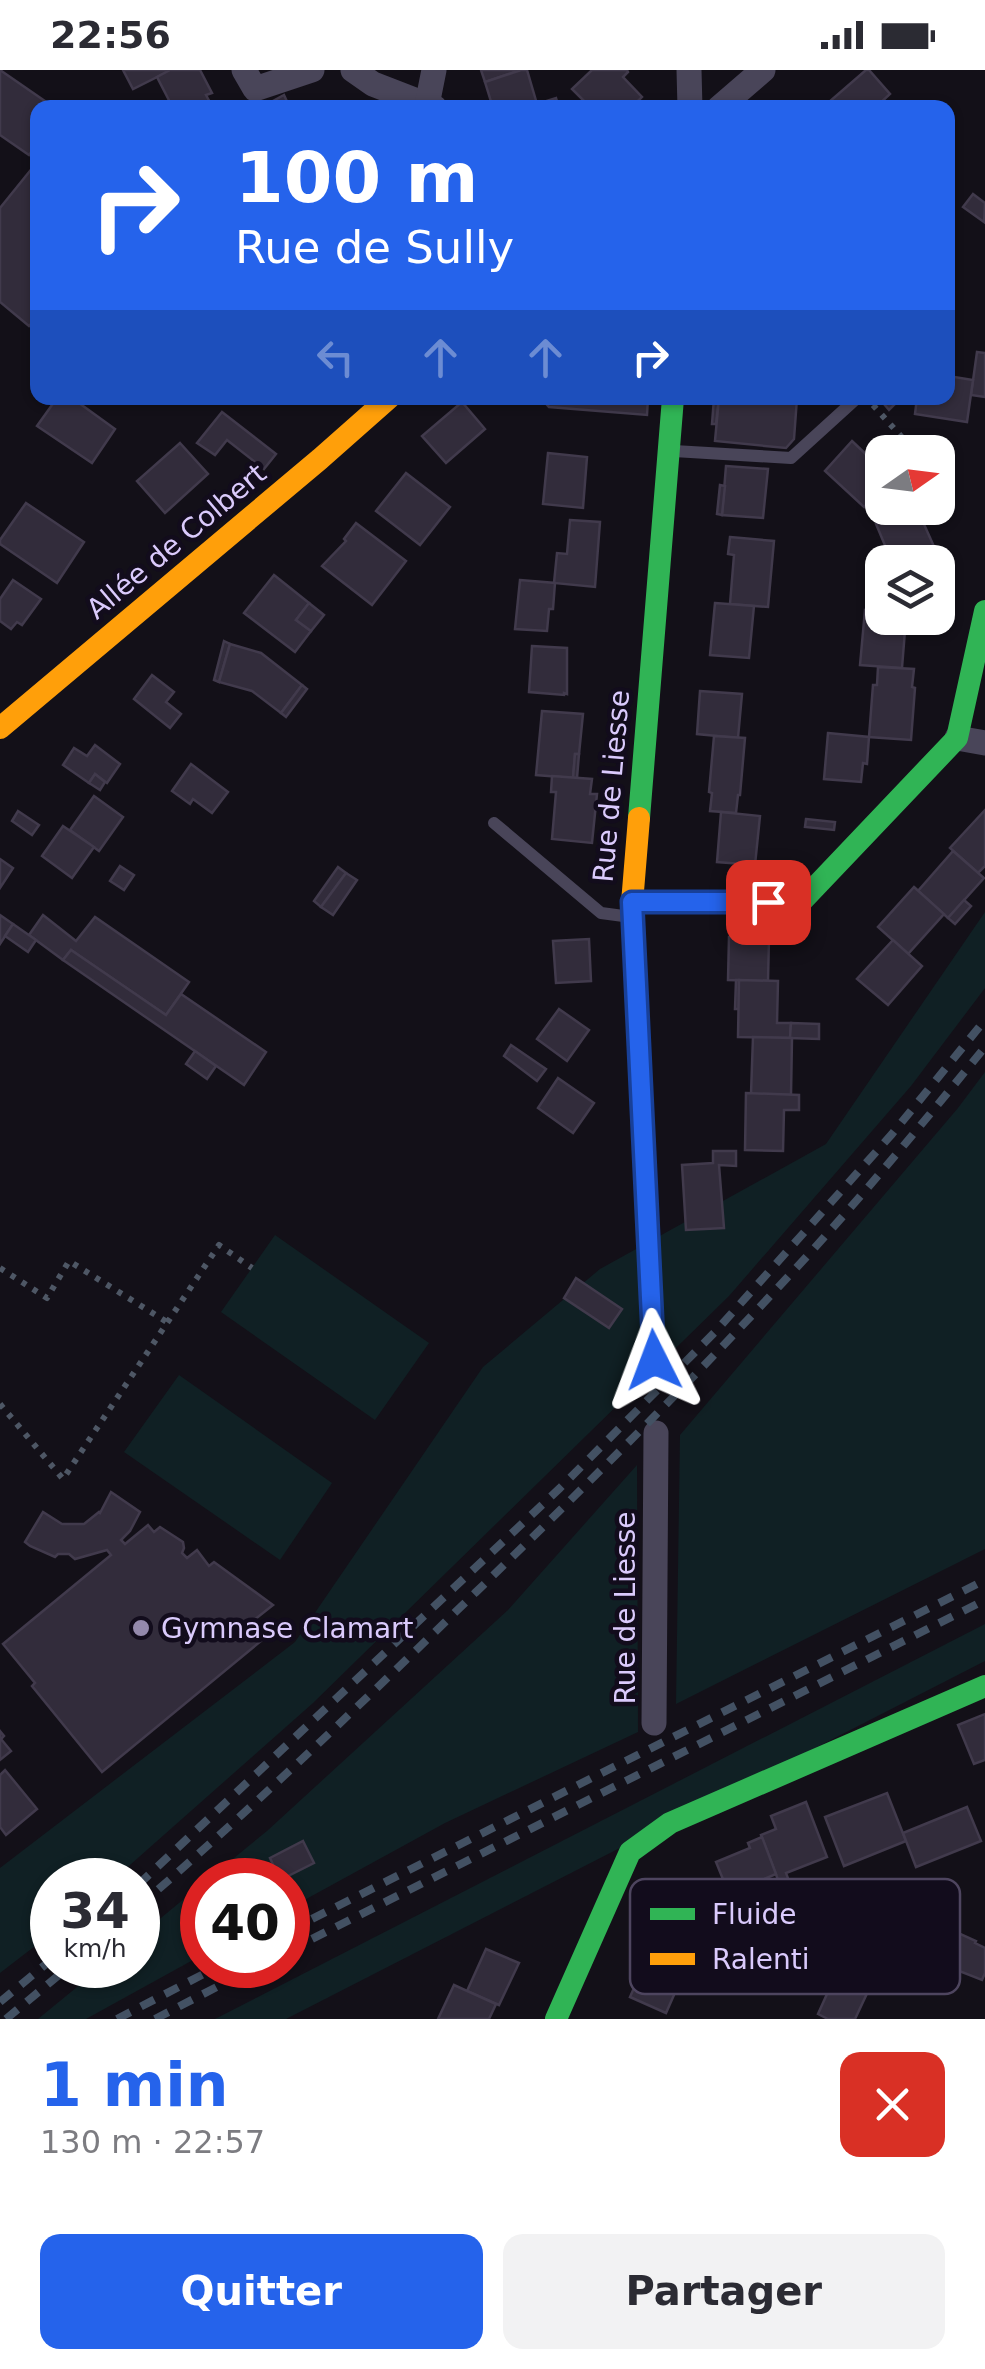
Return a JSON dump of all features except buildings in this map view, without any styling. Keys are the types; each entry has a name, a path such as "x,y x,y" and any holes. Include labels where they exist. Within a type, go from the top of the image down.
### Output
{"street":[{"path":"244,70 255,89 312,70"},
{"path":"353,70 373,84 415,100"},
{"path":"432,100 434,70"},
{"path":"688,70 690,100"},
{"path":"727,100 763,70"},
{"name":"Allée de Colbert","path":"0,728 381,405"},
{"name":"Rue de Liesse","path":"654,1360 633,910 672,405"},
{"path":"633,910 801,902 957,738 985,612"},
{"path":"957,738 985,743"},
{"name":"Rue de Liesse","path":"654,1723 656,1434"},
{"path":"556,2019 630,1852 670,1822 985,1686"}],"lane":[{"path":"668,450 791,458 849,405"},
{"path":"494,824 601,913 633,910"}],"path":[{"path":"872,405 900,435"},
{"path":"0,1404 63,1479 218,1244 252,1268"},
{"path":"0,1268 46,1298 68,1260 168,1322"}],"shaded area":[{"path":"985,912 985,988 911,1086 729,1296 313,1703 138,1858 30,1858 30,1950 0,1973 0,1868 295,1642 483,1367 600,1269 826,1144"},
{"path":"985,1072 985,1549 676,1704 680,1435"},
{"path":"275,1235 429,1343 375,1420 221,1312"},
{"path":"179,1375 332,1483 280,1560 124,1452"},
{"path":"637,1465 638,1732 445,1823 310,1897 310,1858 234,1858 267,1831 508,1610"},
{"path":"985,1624 985,1661 286,2019 215,2019 275,1988 310,1988 310,1970"},
{"path":"180,1902 180,1967 160,1978 160,1919"},
{"path":"76,1988 142,1988 86,2019 38,2019"}],"railway":[{"path":"160,1864 560,1488 715,1332 892,1134 985,1020"},
{"path":"160,1888 351,1713 645,1426 832,1229 985,1047"},
{"path":"310,1920 985,1580"},
{"path":"310,1940 985,1600"},
{"path":"0,2002 30,1977"},
{"path":"117,2019 180,1986"},
{"path":"6,2019 43,1988"},
{"path":"155,2019 215,1988"}],"traffic: fast":[{"path":"639,818 672,405"},
{"path":"632,903 801,902 957,738 985,611"},
{"path":"556,2019 630,1852 670,1823 985,1686"}],"traffic: slow":[{"path":"0,728 381,405"},
{"path":"639,818 632,903 654,1361"}],"place":[{"name":"Gymnase Clamart","path":"141,1628"}],"route":[{"path":"654,1360 632,902 768,902"}]}
